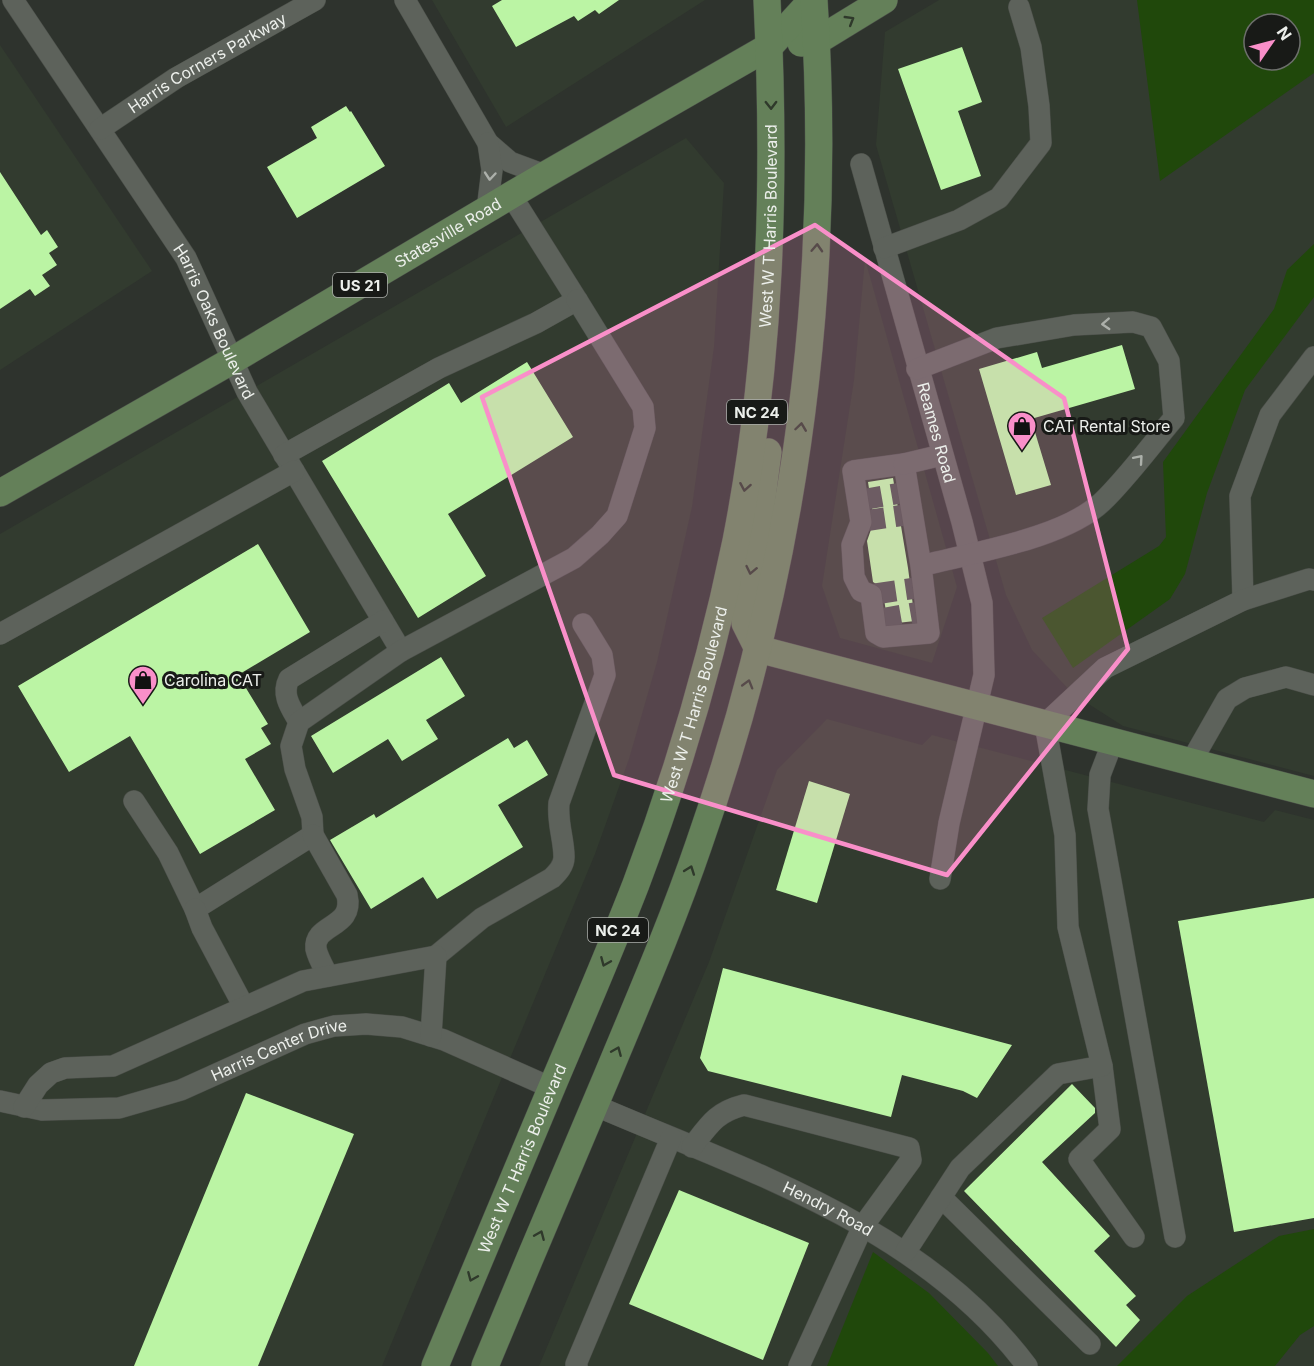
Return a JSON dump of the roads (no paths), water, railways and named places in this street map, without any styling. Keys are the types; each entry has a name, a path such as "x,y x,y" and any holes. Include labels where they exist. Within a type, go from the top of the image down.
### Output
{"main road":[{"name":"West W T Harris Boulevard","path":"435,1366 615,937 645,860 676,770 709,654 736,540 746,481 756,421 768,303 772,184 767,0"},
{"name":"Statesville Road","path":"0,493 233,360 545,175 770,46 813,0"},
{"name":"NC 24","path":"485,1366 658,954 700,842 758,649 788,509 808,367 818,236 819,134 813,0"},
{"name":"Statesville Road","path":"770,46 816,41 884,0"},
{"path":"768,303 771,394 769,443 756,544 743,603 745,623 758,649 1314,794"}],"street":[{"name":"Harris Oaks Boulevard","path":"13,0 186,258 247,392 401,651"},
{"name":"Harris Corners Parkway","path":"100,129 176,78 315,0"},
{"path":"405,0 488,143 510,162 545,175"},
{"path":"884,248 959,220 999,198 1041,143 1039,106 1031,47 1018,6"},
{"path":"487,210 492,170 488,143"},
{"name":"Reames Road","path":"861,164 982,603 984,675 949,823 940,879"},
{"path":"328,976 316,950 317,941 323,932 342,920 349,905 347,895 314,835 312,817 295,769 291,746 299,722 401,651 574,558 617,516 645,428 643,407 511,195"},
{"path":"0,634 289,463 439,368 536,323 577,300"},
{"path":"917,369 998,338 1074,325 1133,322 1151,327 1169,361 1174,418 1101,503 1073,521 1042,535 970,553 920,580"},
{"path":"1243,600 1240,496 1270,415 1314,357"},
{"path":"904,464 907,503 923,612 930,633 883,637 876,633 877,620 873,595 861,591 854,578 852,545 862,522 860,500 853,471 904,464 942,455"},
{"path":"1134,1237 1079,1159 1110,1129 1102,1066 1068,927 1065,836 1045,724 1105,668 1243,600 1312,575"},
{"path":"299,722 286,698 285,687 289,679 383,621"},
{"path":"24,1107 38,1085 51,1073 65,1068 113,1066 303,981 436,956 482,918 552,878 560,869 564,858 557,819 559,803 605,675 602,655 583,624"},
{"path":"1191,762 1227,699 1245,688 1286,676 1314,685"},
{"path":"1113,741 1100,775 1098,809 1175,1237"},
{"path":"134,801 168,853 202,928 244,1007"},
{"path":"195,909 314,835"},
{"path":"431,1036 436,956"},
{"name":"Harris Center Drive","path":"0,1101 42,1110 119,1108 181,1090 305,1034 334,1026 366,1024 402,1027 431,1036 552,1088"},
{"path":"906,1251 960,1168 1058,1074 1102,1066"},
{"name":"Hendry Road","path":"594,1105 817,1200 906,1251 984,1317 1027,1366"},
{"path":"692,1147 715,1117 731,1108 744,1105 909,1148 911,1160 862,1226 799,1366"},
{"path":"577,1366 671,1138"},
{"path":"941,1197 1090,1344"}],"tunnel":[{"path":"861,500 901,493"},
{"path":"864,521 905,515"},
{"path":"875,594 916,588"},
{"path":"880,619 920,612"}],"place":[{"name":"CAT Rental Store","path":"1022,452"},
{"name":"Carolina CAT","path":"143,706"}]}
